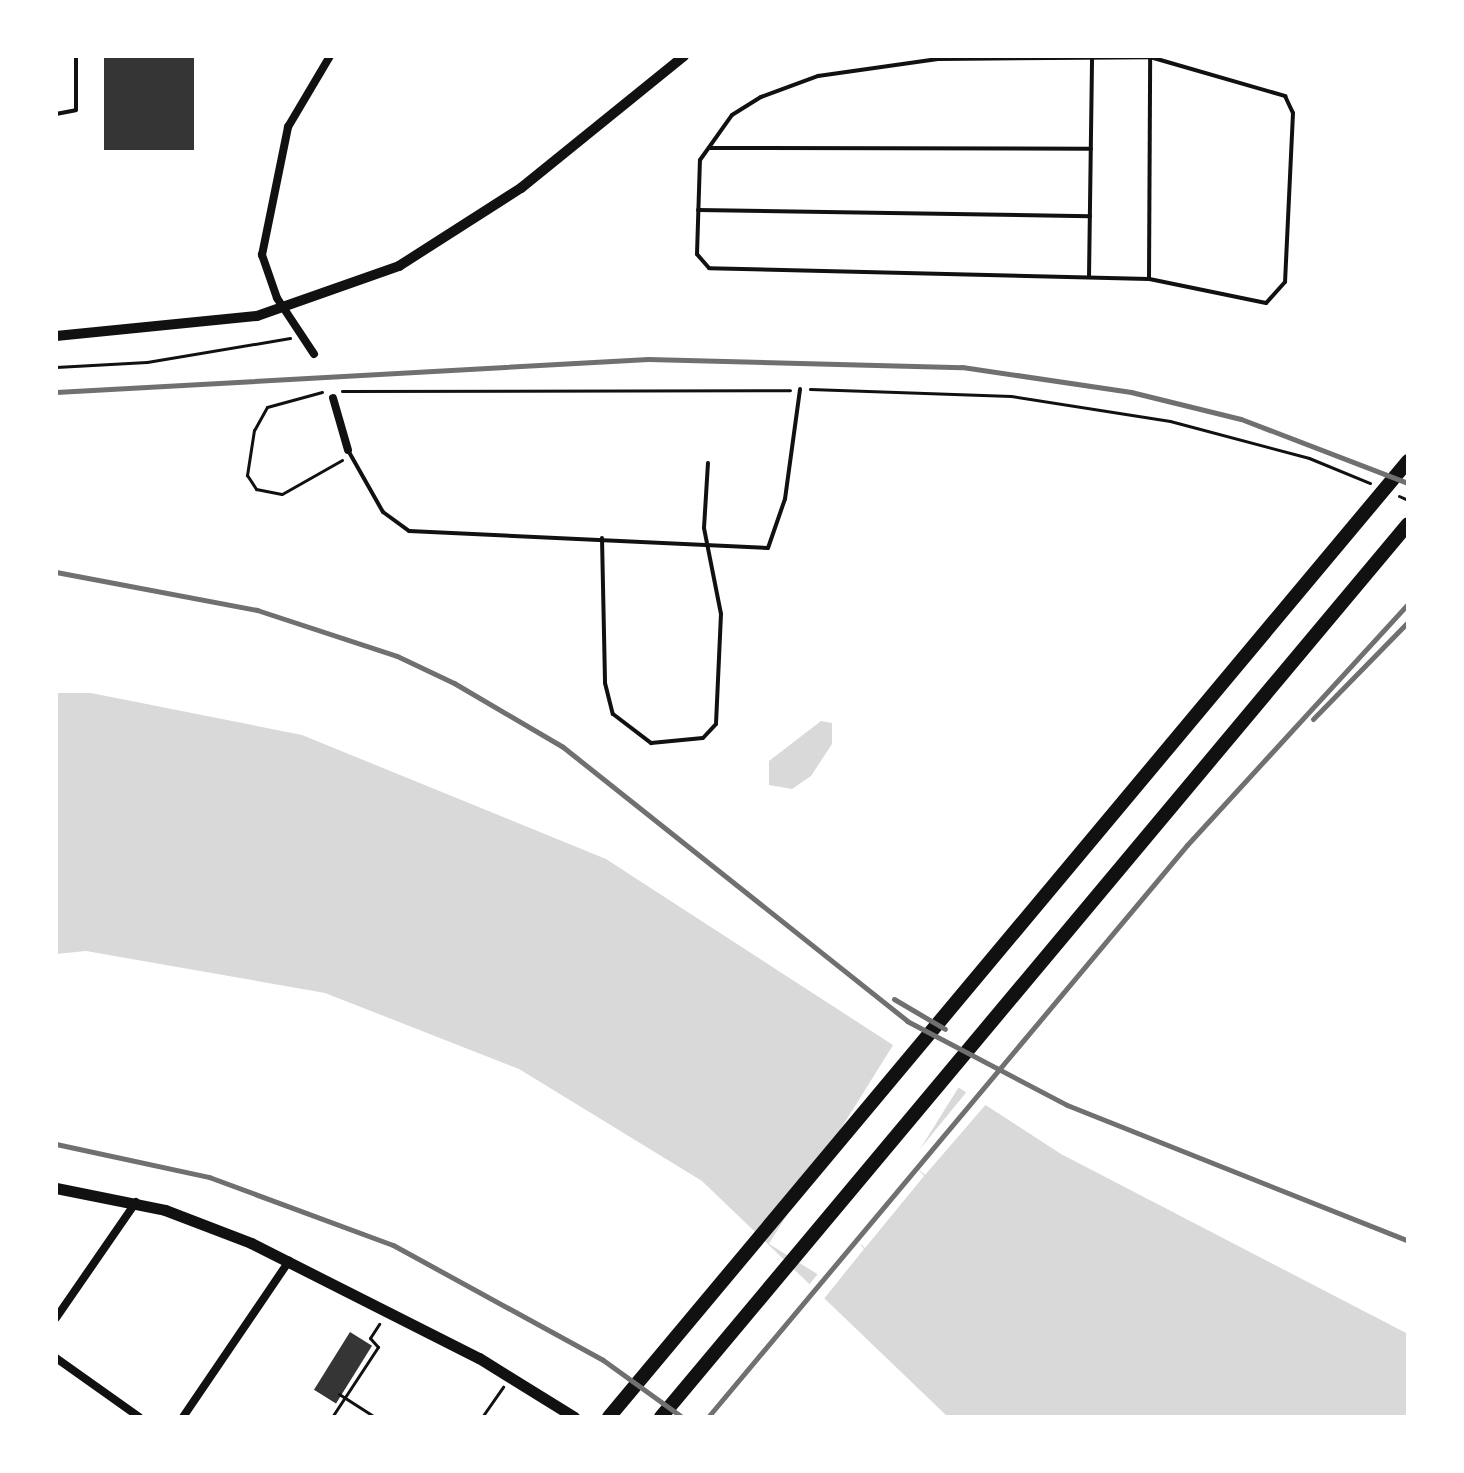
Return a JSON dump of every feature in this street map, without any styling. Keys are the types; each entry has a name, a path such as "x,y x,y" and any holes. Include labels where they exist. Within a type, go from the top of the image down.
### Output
{"highway":[{"path":"609,1417 1408,461"},
{"path":"661,1417 1408,524"}],"main road":[{"path":"56,1188 136,1202 289,1261 511,1377 574,1417"}],"street":[{"path":"314,354 304,334 277,298 262,255 288,127 330,56"},
{"path":"56,336 257,316 328,294 442,243 684,56"},
{"path":"333,398 348,450"},
{"path":"56,1318 136,1202"},
{"path":"183,1417 289,1261"},
{"path":"56,1358 139,1417"}],"lane":[{"path":"56,114 76,110 76,56"},
{"path":"1149,279 1150,57"},
{"path":"1150,57 1285,96 1293,113 1285,282 1266,303 1149,279 709,268 697,254 700,160 742,109 818,76 938,59 1092,58 1150,57"},
{"path":"1089,277 1092,58"},
{"path":"709,148 1091,149"},
{"path":"698,210 1090,216"},
{"path":"348,450 383,512 409,531 768,548 785,499 800,389"},
{"path":"602,538 607,701 629,732 666,746 703,738 716,724 721,614 710,545 708,463"}],"path":[{"path":"56,367 216,353 304,334"},
{"path":"355,390 800,389 869,386 1011,396 1170,421 1309,458 1380,488"},
{"path":"319,393 285,398 260,416 248,466 252,485 270,494 290,492 331,471 348,450"},
{"path":"1394,494 1408,500"},
{"path":"332,1417 378,1347 370,1338 379,1323"},
{"path":"482,1417 511,1377"},
{"path":"339,1394 375,1417"}],"shaded area":[{"path":"56,693 91,693 302,735 606,859 1061,1154 1408,1334 1408,1417 948,1417 702,1181 519,1069 325,993 86,951 56,954"},
{"path":"821,721 832,723 832,744 811,776 792,789 769,785 769,761"}],"pier":[{"path":"895,1042 961,1083 835,1285 769,1244"},
{"path":"969,1089 988,1102 925,1175 916,1167 924,1176 865,1248 857,1241 864,1249 823,1300 808,1286"}],"building":[{"path":"104,56 194,56 194,150 104,150"},
{"path":"350,1332 372,1346 336,1403 314,1390"}],"railway":[{"path":"56,392 648,359 962,367 1131,392 1241,419 1408,483"},
{"path":"56,572 257,610 397,656 454,683 563,747 907,1021 1067,1105 1408,1241"},
{"path":"708,1417 1187,845 1408,604"},
{"path":"1313,719 1408,622"},
{"path":"894,999 945,1029"},
{"path":"56,1144 209,1177 393,1245 603,1360 682,1417"}]}
